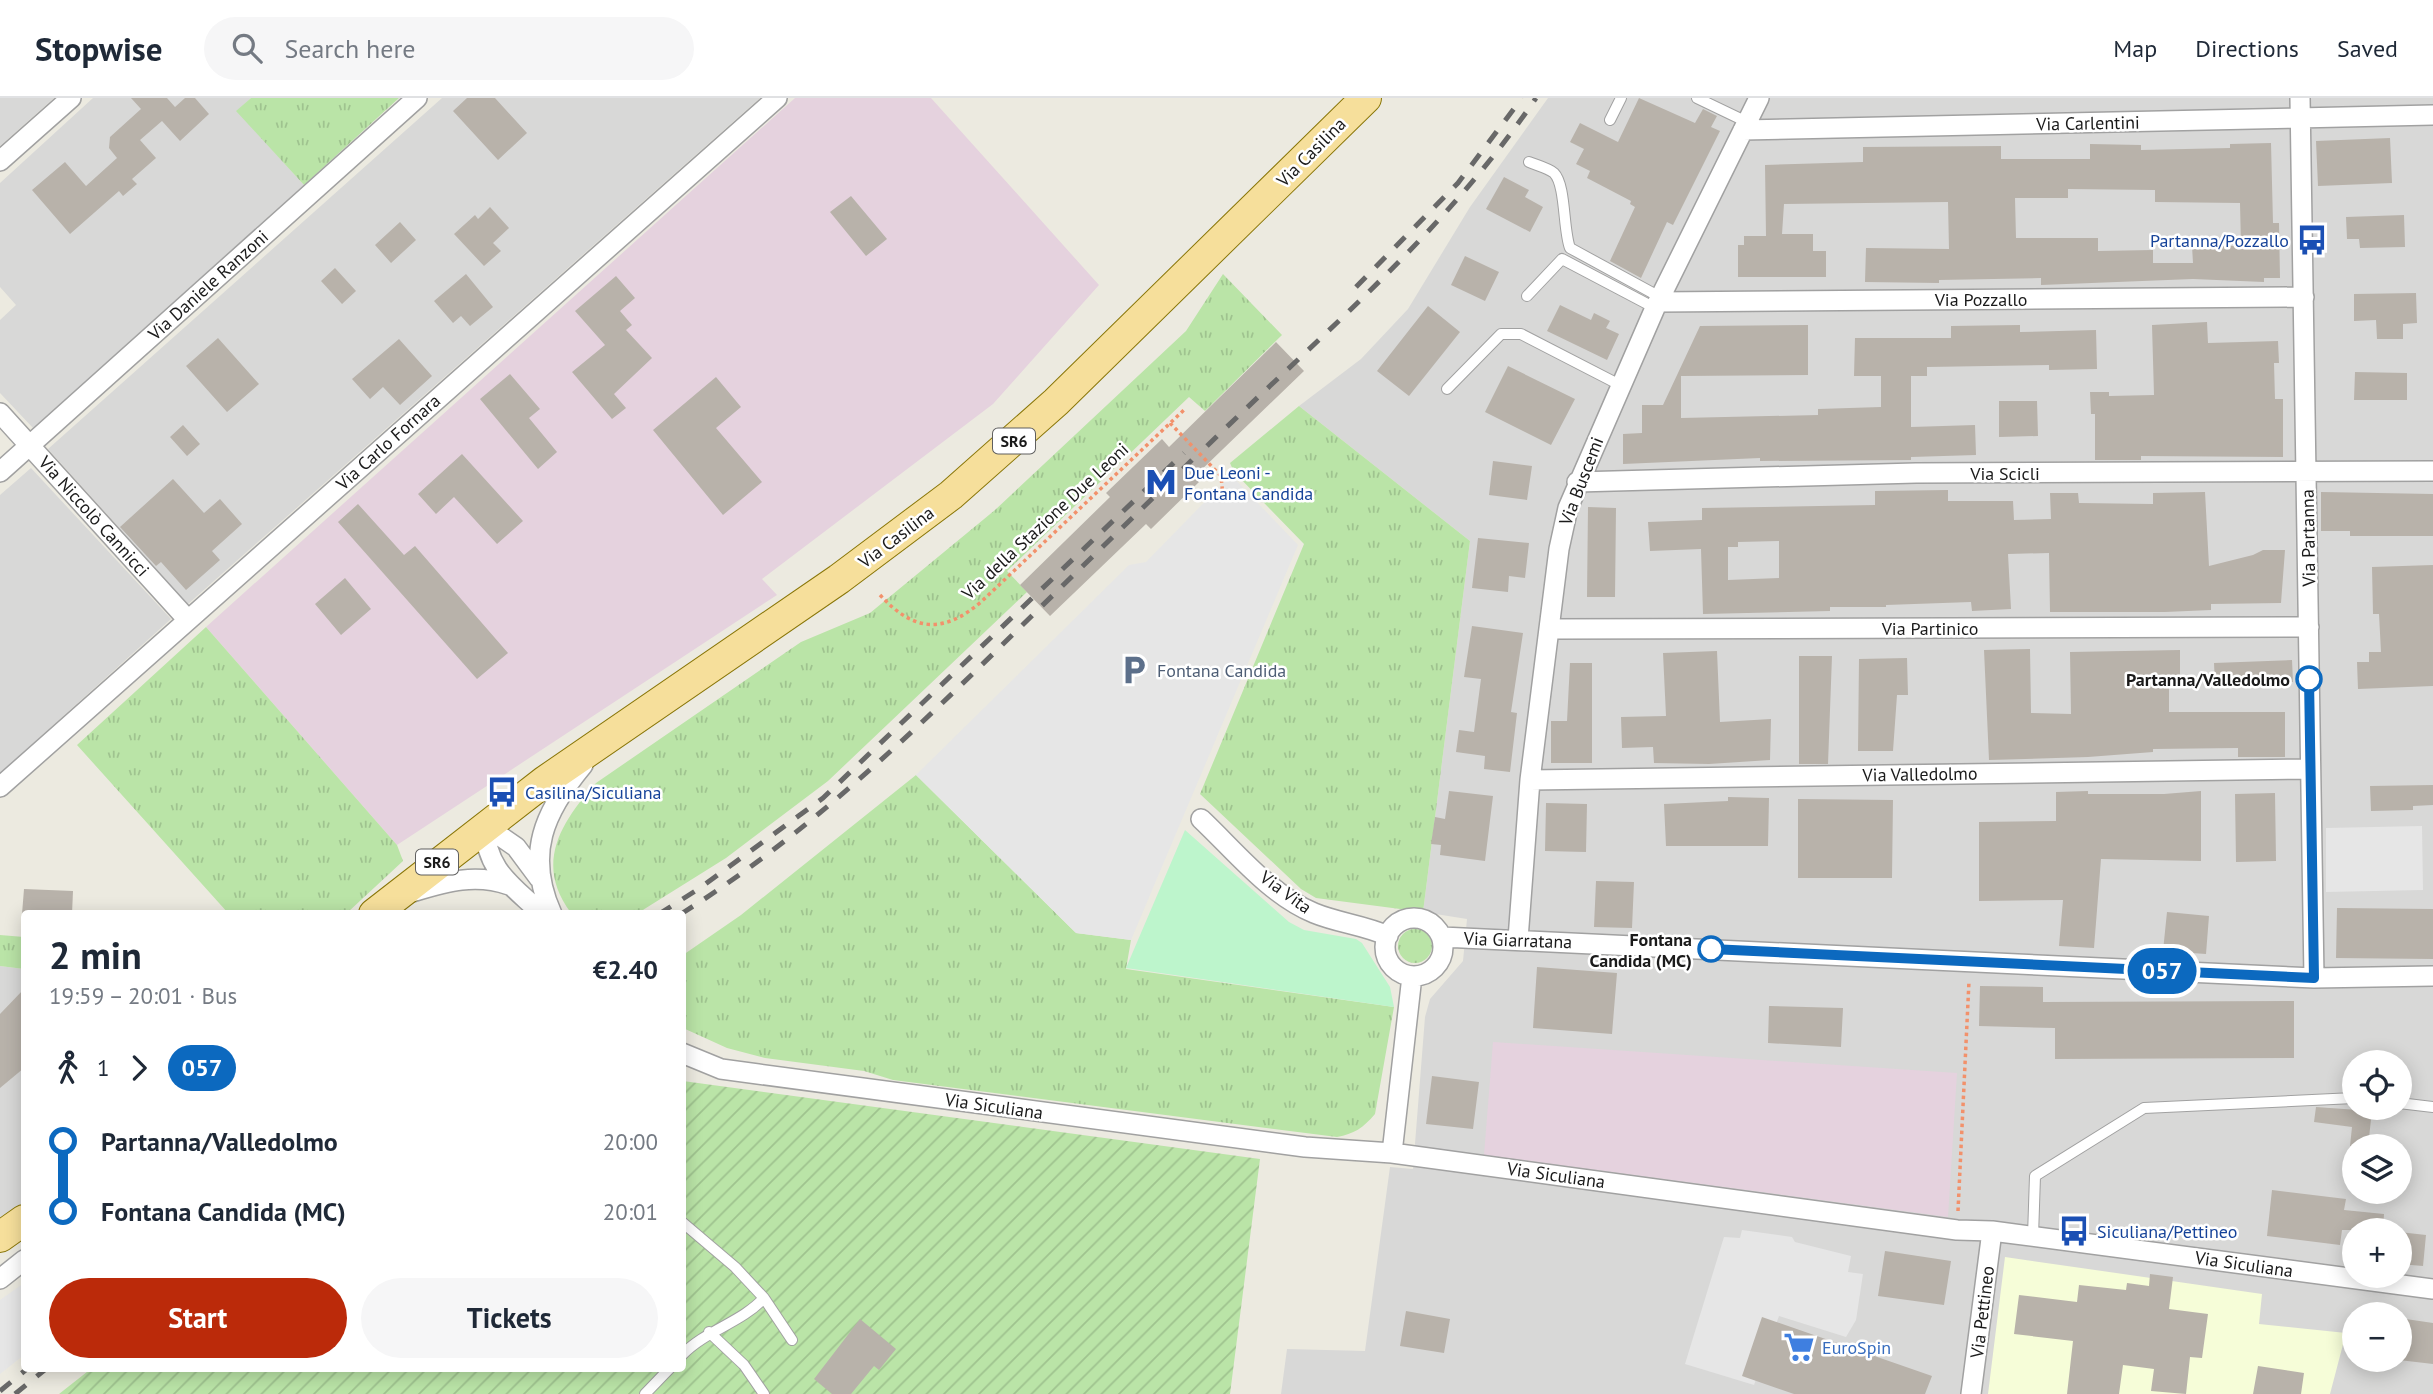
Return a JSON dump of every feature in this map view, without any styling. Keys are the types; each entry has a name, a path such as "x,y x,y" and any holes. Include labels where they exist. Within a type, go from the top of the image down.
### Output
{"main road":[{"name":"Via Casilina","path":"383,906 484,825 617,729 839,579 964,484 1056,402 1366,98"},
{"path":"0,1237 21,1222"}],"street":[{"path":"0,161 71,98"},
{"name":"Via Daniele Ranzoni","path":"0,472 417,98"},
{"name":"Via Carlo Fornara","path":"0,787 777,98"},
{"name":"Via Buscemi","path":"1518,939 1530,780 1561,535 1577,482 1620,385 1759,98"},
{"name":"Via Partanna","path":"2300,98 2314,978"},
{"name":"Via Carlentini","path":"1745,126 2433,116"},
{"name":"Via Pozzallo","path":"1658,302 2304,297"},
{"name":"Via Niccolò Cannicci","path":"0,413 188,620"},
{"name":"Via Scicli","path":"1577,482 1916,474 2433,471"},
{"name":"Via Partinico","path":"1550,629 2309,627"},
{"path":"540,879 540,846 553,808 580,769 617,729"},
{"name":"Via Valledolmo","path":"1530,780 2310,769"},
{"name":"Via Vita","path":"1201,819 1265,879 1299,905 1315,914 1359,924 1388,936"},
{"path":"484,825 516,847 540,879 551,910"},
{"path":"484,825 492,863 509,885 537,910"},
{"path":"383,906 466,878 489,879 509,885"},
{"path":"1418,918 1433,925 1442,937 1442,955 1437,966 1428,973 1412,976 1401,973 1386,955 1388,936 1402,921 1418,918"},
{"name":"Via Giarratana","path":"1442,937 2314,978 2433,976"},
{"path":"1392,1153 1412,976"},
{"name":"Via Siculiana","path":"686,1055 721,1069 1305,1147 1392,1153 1957,1230 2033,1236 2433,1289"},
{"path":"686,1068 721,1069"},
{"name":"Via Pettineo","path":"1971,1394 1992,1231"},
{"path":"0,1279 21,1262"}],"lane":[{"path":"1610,120 1621,98"},
{"path":"1697,98 1745,126"},
{"path":"1529,162 1554,173 1560,183 1566,237 1570,248 1658,302"},
{"path":"1527,296 1562,259 1658,302"},
{"path":"1447,390 1501,334 1508,332 1521,334 1620,385"},
{"path":"2033,1236 2035,1176 2144,1108 2342,1099"},
{"path":"2412,1105 2433,1107"},
{"path":"686,1226 735,1267 764,1298 792,1340"},
{"path":"686,1352 709,1332 755,1307 764,1298"},
{"path":"709,1332 744,1365 764,1394"},
{"path":"645,1394 666,1372"}],"path":[{"name":"Via della Stazione Due Leoni","path":"880,595 896,611 915,621 936,626 957,621 981,602 1185,409"},
{"path":"1170,423 1221,476 1223,496"},
{"path":"1957,1230 1970,961"}],"shaded area":[{"path":"0,98 54,98 0,146"},
{"path":"93,98 251,98 237,111 304,185 33,428 0,393 0,320 16,305 0,287 0,183"},
{"path":"442,98 760,98 188,604 48,449"},
{"path":"795,98 931,98 1099,285 993,404 762,579 777,595 397,845 206,627"},
{"path":"1548,98 2433,98 2433,1394 1281,1394 1287,1349 1365,1351 1390,1167 1413,1169 1425,1017 1430,999 1463,961 1467,919 1423,912 1470,541 1299,406 1361,359 1408,309 1470,207"},
{"path":"31,468 171,619 0,773 0,495"},
{"name":"Fontana Candida","path":"1231,475 1298,545 1131,940 1076,933 916,775 1129,565 1146,562"},
{"path":"2422,826 2423,890 2326,892 2326,828"},
{"path":"1185,830 1289,922 1304,930 1356,939 1362,943 1390,987 1394,1007 1126,968"},
{"path":"0,966 21,969 21,1208 0,1222"},
{"path":"1493,1042 1957,1073 1948,1217 1484,1155"},
{"path":"1742,1230 1792,1237 1795,1242 1851,1256 1848,1272 1863,1274 1856,1320 1846,1337 1779,1316 1754,1385 1685,1364 1724,1237 1740,1238"},
{"path":"2005,1257 2262,1294 2259,1324 2342,1333 2342,1348 2330,1394 1988,1394"},
{"path":"21,1285 21,1357 0,1374 0,1300"}],"green space":[{"path":"251,98 399,98 304,185 236,111"},
{"path":"1223,274 1282,335 1205,411 1189,397 1007,571 1027,592 828,781 726,858 643,910 569,910 554,878 556,844 572,813 596,783 801,642 870,613 995,510 1186,331"},
{"path":"1299,406 1470,541 1423,912 1316,898 1301,889 1200,794 1304,544 1234,472 1230,463"},
{"path":"206,627 397,845 403,861 350,910 225,910 77,745"},
{"path":"916,775 1076,933 1131,940 1126,969 1394,1007 1375,1114 1358,1130 1337,1137 893,1080 864,1071 765,1058 727,1048 686,1029 686,953 741,915"},
{"path":"1415,929 1427,934 1432,946 1427,958 1415,963 1403,958 1398,946 1403,934"},
{"path":"0,935 21,937 21,969 0,966"},
{"path":"686,1081 1260,1159 1230,1394 59,1394 87,1372 686,1372"}],"building":[{"path":"131,98 167,98 175,107 185,98 195,98 209,114 180,141 162,121 140,140 156,158 132,179 137,184 123,196 119,191 70,234 32,190 65,162 86,186 117,158 109,148 110,137 141,109"},
{"path":"467,98 495,98 527,133 498,160 453,111"},
{"path":"1639,98 1695,123 1703,109 1717,116 1711,127 1720,131 1673,225 1667,222 1641,278 1610,261 1635,207 1630,204 1631,201 1587,178 1590,171 1576,164 1584,149 1570,142 1580,123 1618,142"},
{"path":"2390,138 2392,183 2318,186 2316,141"},
{"path":"2271,143 2273,223 2279,223 2280,278 2264,278 2264,282 2193,279 2041,285 2041,278 1939,280 1939,283 1865,282 1866,248 1949,249 1948,202 1784,204 1782,234 1813,234 1813,251 1826,251 1826,277 1738,277 1738,245 1744,245 1744,236 1766,236 1765,165 1863,162 1863,147 2001,146 2001,159 2090,159 2090,144 2141,145 2141,150 2230,148 2230,144","holes":["2068,189 2155,190 2155,202 2240,203 2241,246 2192,246 2193,263 2153,263 2153,250 2098,251 2098,238 2016,238 2015,198 2068,198"]},
{"path":"1504,177 1529,190 1525,197 1543,207 1530,232 1486,209"},
{"path":"851,196 887,239 866,256 830,212"},
{"path":"490,207 509,228 493,243 501,251 484,266 454,234 475,215 478,219"},
{"path":"2404,215 2405,247 2360,248 2359,239 2347,239 2346,217"},
{"path":"400,222 416,240 391,263 375,245"},
{"path":"1465,256 1499,272 1485,301 1451,285"},
{"path":"335,268 356,291 342,304 321,281"},
{"path":"466,274 493,307 470,326 461,316 453,323 434,301"},
{"path":"616,276 635,298 620,311 632,325 626,330 652,358 614,394 626,408 612,419 572,372 605,345 575,311"},
{"path":"2416,293 2417,323 2403,324 2403,339 2377,339 2376,320 2354,321 2354,294"},
{"path":"1560,305 1591,320 1594,313 1610,321 1606,328 1619,334 1607,360 1547,331"},
{"path":"1428,306 1460,332 1409,396 1377,371"},
{"path":"2207,322 2208,343 2278,341 2279,363 2274,363 2275,399 2283,399 2283,457 2141,456 2141,460 2095,460 2095,414 2091,414 2090,392 2109,392 2109,396 2154,395 2152,325"},
{"path":"1808,325 1808,375 1681,376 1681,418 1818,415 1818,409 1881,407 1881,376 1854,376 1855,338 1951,338 1951,326 2020,325 2020,332 2096,330 2097,369 2049,370 2049,365 1927,367 1927,376 1911,376 1911,427 1975,425 1976,455 1911,457 1911,460 1760,461 1760,458 1623,464 1623,434 1642,433 1642,405 1663,405 1700,326"},
{"path":"218,338 259,384 227,412 186,366"},
{"path":"399,339 432,376 400,405 383,387 370,399 352,379"},
{"path":"1276,342 1304,371 1194,477 1199,482 1151,529 1146,524 1050,616 1020,585 1110,497 1106,493 1162,439 1169,447"},
{"path":"1508,366 1575,399 1551,445 1485,412"},
{"path":"2355,372 2407,373 2407,400 2354,400"},
{"path":"510,374 540,409 529,418 557,452 538,469 480,399"},
{"path":"716,377 741,407 716,428 762,482 723,515 653,430"},
{"path":"1999,401 2037,401 2038,436 1999,437"},
{"path":"183,425 200,444 187,456 170,437"},
{"path":"462,454 523,521 497,544 454,497 436,514 418,494"},
{"path":"1493,461 1532,466 1527,500 1489,495"},
{"path":"173,479 204,513 220,499 242,524 212,551 220,560 186,590 161,562 156,566 120,527"},
{"path":"1948,490 1948,501 2013,501 2014,520 2051,519 2050,493 2078,493 2079,503 2153,504 2153,493 2205,492 2209,566 2263,550 2285,550 2281,603 2211,604 2211,610 2165,612 2050,612 2049,553 2008,554 2011,609 1972,611 1971,602 1830,607 1830,611 1703,614 1701,549 1650,551 1648,522 1702,520 1702,508 1875,505 1875,491","holes":["1779,541 1779,578 1728,580 1728,547 1738,547 1738,542"]},
{"path":"2321,492 2433,494 2433,536 2350,536 2350,531 2321,531"},
{"path":"358,504 404,555 415,546 508,653 477,679 338,522"},
{"path":"1588,507 1616,508 1615,597 1587,597"},
{"path":"1478,538 1529,543 1525,578 1509,576 1508,592 1472,588"},
{"path":"2433,565 2433,686 2358,689 2357,662 2369,662 2369,652 2381,652 2379,614 2373,614 2372,567"},
{"path":"345,578 371,609 341,635 315,604"},
{"path":"1472,626 1523,633 1511,712 1517,713 1510,772 1484,769 1485,756 1456,752 1459,730 1474,732 1481,679 1464,677"},
{"path":"2030,649 2031,713 2071,714 2070,652 2180,650 2180,687 2169,687 2169,712 2285,712 2285,757 2238,757 2238,748 2153,749 2153,752 2088,757 1989,760 1984,650"},
{"path":"1717,651 1720,722 1771,719 1770,760 1709,764 1654,763 1653,747 1622,748 1621,717 1666,716 1663,653"},
{"path":"1799,656 1832,656 1828,764 1799,764"},
{"path":"1907,658 1908,695 1897,695 1893,751 1858,751 1859,659"},
{"path":"2292,660 2293,682 2215,685 2214,663"},
{"path":"1570,663 1592,663 1592,763 1551,763 1551,721 1567,721"},
{"path":"2433,785 2433,805 2413,806 2413,810 2371,811 2370,786"},
{"path":"1449,791 1493,796 1485,861 1440,855 1441,845 1431,844 1435,817 1445,819"},
{"path":"2088,791 2088,794 2164,794 2201,791 2201,861 2101,859 2094,948 2059,946 2063,900 1979,901 1979,822 2056,821 2056,792"},
{"path":"2275,793 2276,861 2236,862 2235,794"},
{"path":"1728,797 1769,798 1768,846 1666,846 1664,804 1728,801"},
{"path":"1798,799 1893,800 1892,878 1798,878"},
{"path":"1546,803 1587,804 1586,852 1545,851"},
{"path":"1596,881 1634,882 1632,928 1594,927"},
{"path":"24,889 73,891 72,910 22,910"},
{"path":"2337,908 2433,909 2433,959 2336,958"},
{"path":"2167,912 2209,916 2206,954 2163,951"},
{"path":"1537,967 1617,973 1612,1034 1533,1028"},
{"path":"1980,986 2043,987 2043,1002 2294,1001 2294,1058 2055,1059 2055,1028 1979,1026"},
{"path":"21,992 21,1070 0,1088 0,1014"},
{"path":"1769,1006 1843,1008 1841,1047 1768,1043"},
{"path":"1432,1076 1479,1082 1473,1129 1426,1124"},
{"path":"2316,1107 2342,1109 2342,1120 2371,1120 2369,1134 2351,1134 2352,1127 2314,1122"},
{"path":"2272,1190 2342,1199 2342,1204 2345,1204 2344,1210 2384,1214 2384,1218 2342,1218 2340,1245 2267,1236"},
{"path":"2412,1233 2426,1235 2423,1266 2412,1265"},
{"path":"1885,1251 1951,1261 1944,1305 1878,1296"},
{"path":"2150,1274 2173,1277 2169,1309 2208,1314 2202,1358 2190,1357 2186,1394 2151,1391 2154,1369 2123,1365 2119,1394 2067,1394 2073,1341 2014,1334 2019,1295 2077,1302 2079,1285 2126,1290 2127,1283 2149,1286"},
{"path":"1406,1311 1450,1319 1444,1353 1400,1346"},
{"name":"EuroSpin","path":"1762,1317 1932,1376 1925,1394 1794,1394 1742,1376"},
{"path":"860,1319 896,1349 879,1370 874,1366 851,1394 832,1394 814,1379"},
{"path":"2412,1320 2433,1323 2433,1364 2412,1362"},
{"path":"2258,1366 2304,1373 2301,1394 2253,1394"}],"railway":[{"path":"1356,287 1458,183 1522,98"},
{"path":"1207,446 1422,237 1501,147 1536,98"},
{"path":"665,910 700,888 823,798 1184,453"},
{"path":"686,911 766,855 847,790 961,685 1192,460"},
{"path":"0,1391 23,1372"},
{"path":"15,1394 42,1372"}],"bus line":[{"name":"057","path":"1711,949 2314,978 2309,679"}],"place":[{"name":"Partanna/Pozzallo","path":"2312,240"},
{"name":"Due Leoni - Fontana Candida","path":"1161,482"},
{"name":"Fontana Candida","path":"1134,670"},
{"name":"Partanna/Valledolmo","path":"2309,679"},
{"name":"Casilina/Siculiana","path":"502,792"},
{"name":"Fontana Candida (MC)","path":"1711,949"},
{"name":"Siculiana/Pettineo","path":"2074,1231"},
{"name":"EuroSpin","path":"1799,1347"}]}
